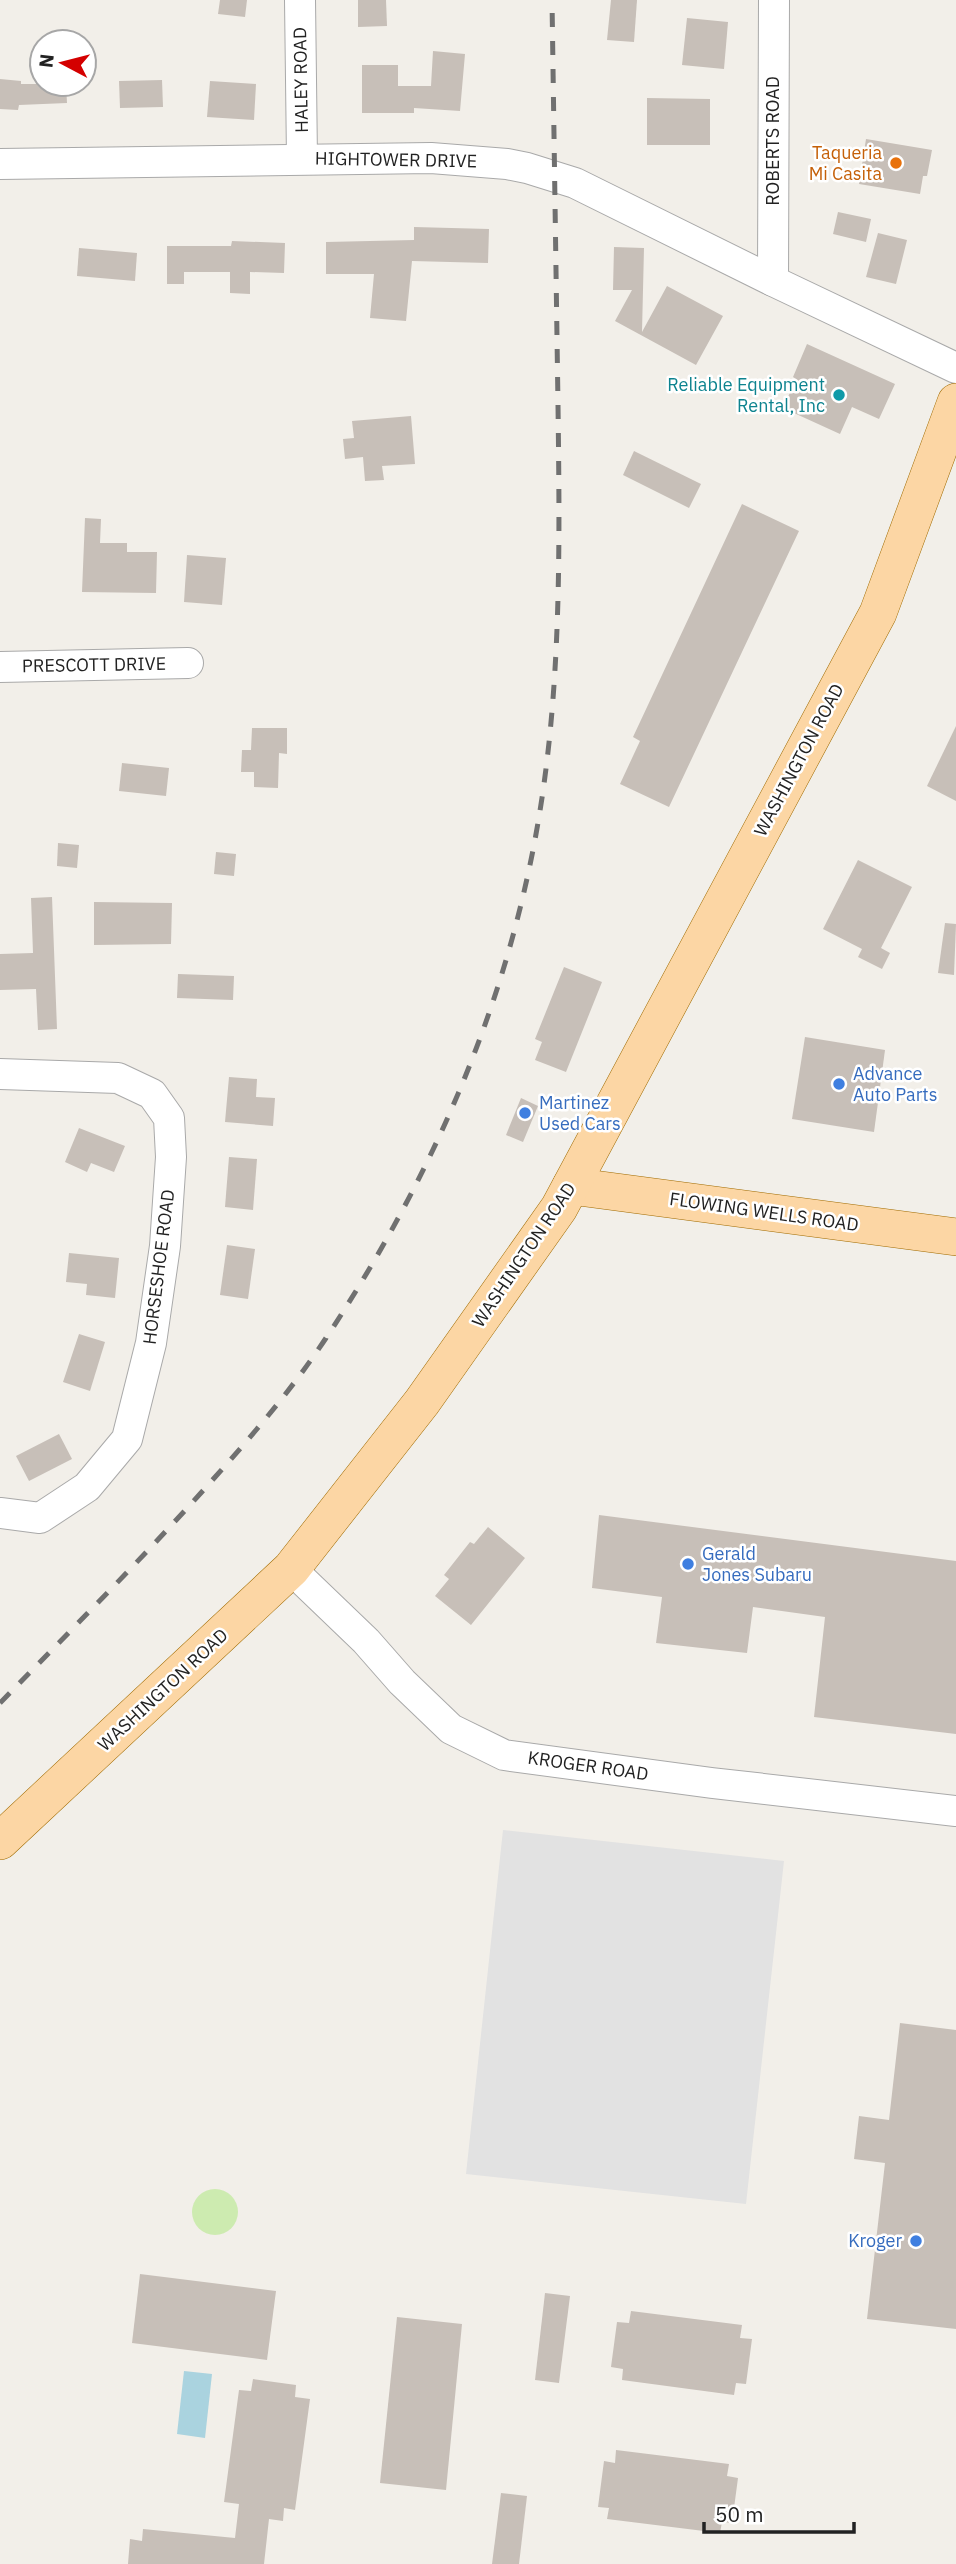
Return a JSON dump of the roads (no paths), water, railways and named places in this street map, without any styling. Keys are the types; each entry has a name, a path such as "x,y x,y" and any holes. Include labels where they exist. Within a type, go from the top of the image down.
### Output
{"main road":[{"name":"WASHINGTON ROAD","path":"0,1841 291,1569 422,1402 537,1240 571,1185 878,613 956,402"},
{"name":"FLOWING WELLS ROAD","path":"571,1185 956,1237"}],"street":[{"name":"HALEY ROAD","path":"300,0 302,159"},
{"name":"ROBERTS ROAD","path":"773,281 774,0"},
{"name":"HIGHTOWER DRIVE","path":"0,164 431,158 477,160 527,168 575,183 956,368"},
{"name":"PRESCOTT DRIVE","path":"0,667 188,663"},
{"name":"HORSESHOE ROAD","path":"0,1074 118,1078 152,1094 169,1118 171,1157 165,1245 151,1343 127,1439 87,1488 40,1518 0,1513"},
{"name":"KROGER ROAD","path":"291,1569 366,1641 402,1682 451,1729 504,1755 712,1783 956,1811"}],"water":[{"path":"184,2371 212,2374 205,2438 177,2434"}],"railway":[{"path":"0,1703 208,1485 270,1414 313,1358 360,1284 422,1173 473,1057 494,997 528,874 539,816 553,699 559,464 552,0"}],"place":[{"name":"Taqueria Mi Casita","path":"896,163"},
{"name":"Reliable Equipment Rental, Inc","path":"839,395"},
{"name":"Advance Auto Parts","path":"839,1084"},
{"name":"Martinez Used Cars","path":"525,1113"},
{"name":"Gerald Jones Subaru","path":"688,1564"},
{"name":"Kroger","path":"916,2241"}]}
